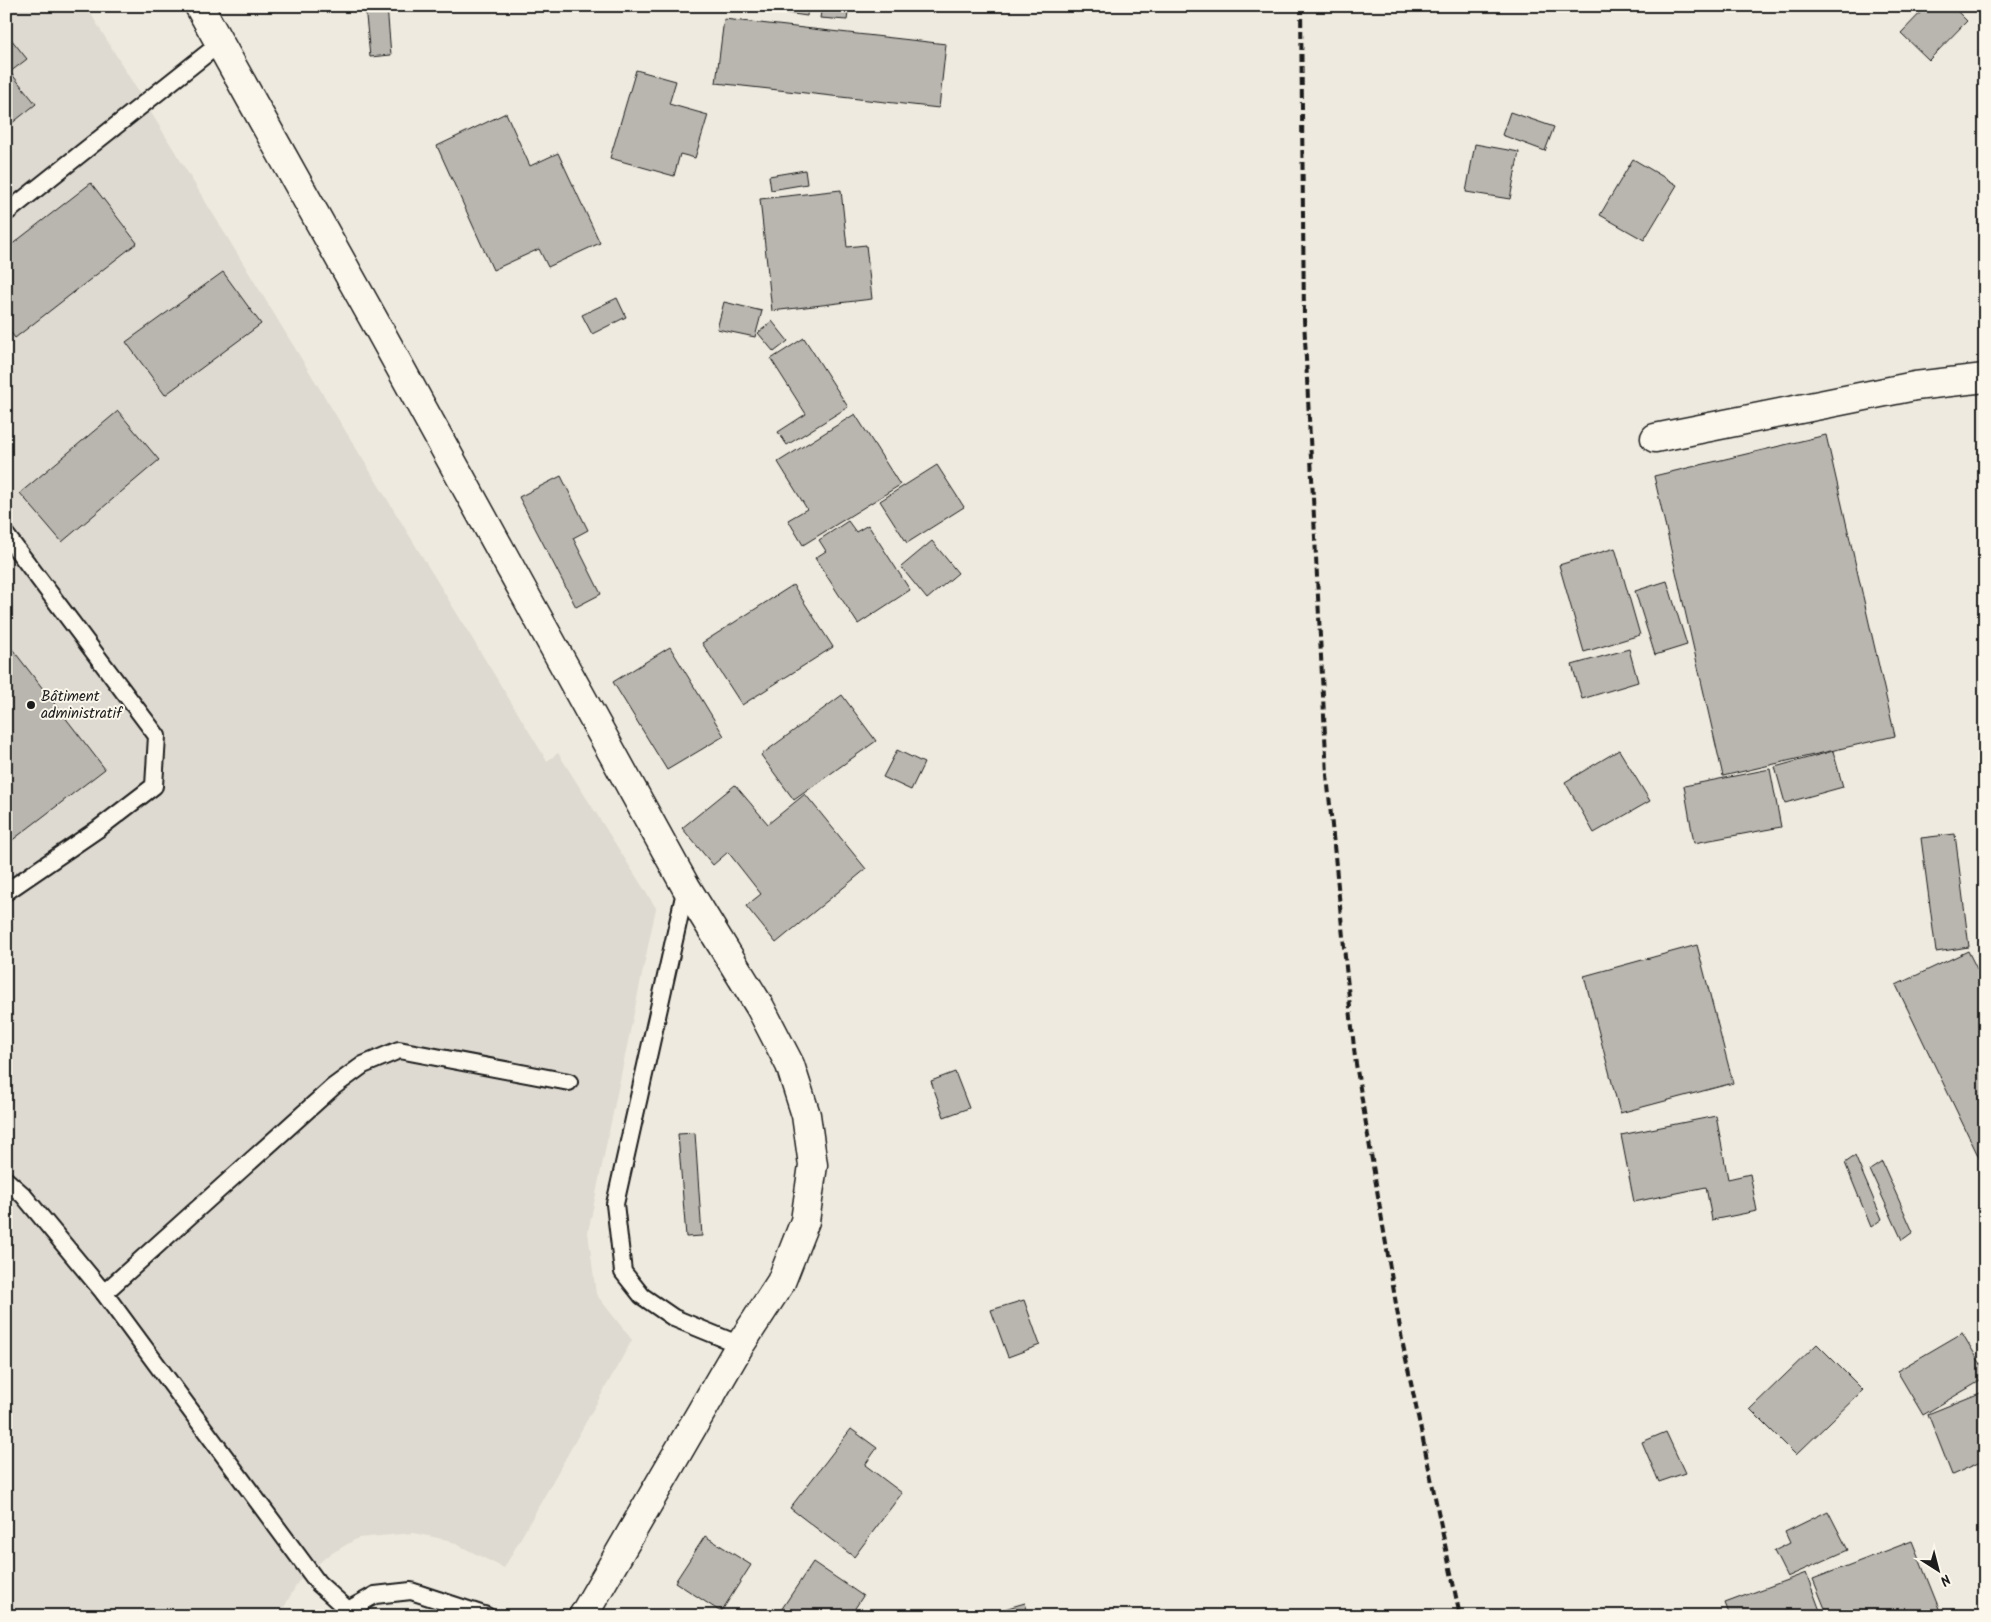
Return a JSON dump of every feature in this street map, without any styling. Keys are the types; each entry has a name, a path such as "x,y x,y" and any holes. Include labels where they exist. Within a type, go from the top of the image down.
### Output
{"street":[{"path":"199,6 370,311 686,887 760,1007 790,1066 806,1115 813,1165 805,1221 782,1282 740,1345 583,1616"},
{"path":"1654,438 1914,386 1985,378"}],"lane":[{"path":"6,213 219,44"},
{"path":"6,535 157,736 154,786 98,829 6,892"},
{"path":"686,887 615,1204 623,1272 642,1296 674,1318 740,1345"},
{"path":"104,1293 333,1087 363,1065 400,1050 570,1082"},
{"path":"6,1180 23,1195 104,1293 318,1583 346,1613 375,1595 411,1591 487,1616"}],"shaded area":[{"path":"6,6 86,6 547,761 558,753 656,908 588,1232 596,1294 632,1340 504,1568 448,1540 413,1533 358,1538 327,1556 298,1582 281,1616 6,1616"}],"building":[{"path":"365,6 387,6 391,55 370,57"},
{"path":"738,6 808,6 807,16"},
{"path":"822,6 849,6 847,20 820,18"},
{"path":"1927,6 1952,6 1967,21 1929,60 1901,33"},
{"path":"724,19 946,44 939,108 716,83"},
{"path":"7,34 27,59 10,72 36,104 6,128"},
{"path":"636,70 676,81 669,104 708,115 695,158 680,154 674,176 610,158"},
{"path":"1510,112 1554,127 1545,151 1502,135"},
{"path":"506,113 530,166 558,153 600,243 548,267 539,249 493,270 437,146"},
{"path":"1475,144 1519,152 1510,199 1466,192"},
{"path":"1633,159 1677,185 1644,240 1600,215"},
{"path":"805,170 807,184 771,190 769,176"},
{"path":"91,183 137,243 15,338 6,326 6,249"},
{"path":"841,190 847,247 866,245 872,299 772,311 760,199"},
{"path":"223,272 261,324 165,395 126,342"},
{"path":"617,298 626,317 592,334 582,315"},
{"path":"724,302 762,311 755,337 717,329"},
{"path":"772,321 788,341 774,352 758,333"},
{"path":"804,338 848,407 787,445 778,432 806,414 771,359"},
{"path":"118,411 159,460 62,542 20,493"},
{"path":"855,414 900,485 803,545 788,520 807,509 778,462"},
{"path":"1826,435 1895,736 1723,776 1654,476"},
{"path":"937,465 964,507 907,543 880,501"},
{"path":"561,476 588,530 573,538 601,594 576,607 519,497"},
{"path":"848,521 856,532 868,525 910,590 858,624 815,558 826,551 819,540"},
{"path":"932,541 958,573 927,599 901,567"},
{"path":"1615,548 1640,635 1584,652 1559,565"},
{"path":"1667,581 1687,645 1655,655 1635,591"},
{"path":"793,585 833,647 742,705 702,643"},
{"name":"Bâtiment administratif","path":"6,641 105,769 6,845"},
{"path":"670,647 724,736 667,770 613,682"},
{"path":"1629,649 1638,682 1582,699 1572,665"},
{"path":"842,695 876,741 794,800 761,755"},
{"path":"897,750 924,763 911,790 883,777"},
{"path":"1619,750 1650,801 1594,833 1565,782"},
{"path":"1833,751 1843,787 1785,803 1775,767"},
{"path":"1770,769 1781,827 1694,843 1684,786"},
{"path":"735,785 768,824 805,794 866,869 776,943 746,906 761,894 728,852 713,865 682,828"},
{"path":"1955,834 1969,947 1936,952 1921,838"},
{"path":"1697,945 1733,1083 1620,1113 1584,976"},
{"path":"1968,951 1985,985 1985,1170 1896,985"},
{"path":"955,1072 969,1108 944,1117 931,1081"},
{"path":"1716,1116 1728,1179 1750,1174 1757,1211 1712,1220 1706,1187 1634,1202 1621,1135"},
{"path":"695,1133 702,1236 686,1237 678,1134"},
{"path":"1855,1156 1882,1219 1871,1227 1845,1163"},
{"path":"1882,1162 1913,1232 1902,1240 1870,1170"},
{"path":"1024,1300 1040,1345 1008,1357 991,1310"},
{"path":"1962,1333 1985,1371 1985,1378 1923,1415 1897,1371"},
{"path":"1817,1344 1863,1390 1796,1455 1750,1409"},
{"path":"1985,1391 1985,1460 1952,1475 1928,1414"},
{"path":"851,1429 877,1448 865,1465 902,1493 854,1557 790,1508"},
{"path":"1666,1432 1685,1473 1659,1482 1642,1442"},
{"path":"1828,1511 1848,1550 1787,1577 1774,1551 1790,1543 1785,1532"},
{"path":"705,1536 751,1565 721,1612 675,1582"},
{"path":"1912,1541 1942,1616 1828,1616 1813,1579"},
{"path":"813,1562 863,1596 850,1616 777,1616"},
{"path":"1806,1573 1822,1616 1730,1616 1725,1603"},
{"path":"1025,1603 1029,1616 980,1616"}],"railway":[{"path":"1301,6 1304,319 1327,775 1355,1058 1402,1340 1460,1616"}],"place":[{"name":"Bâtiment administratif","path":"31,705"}]}
